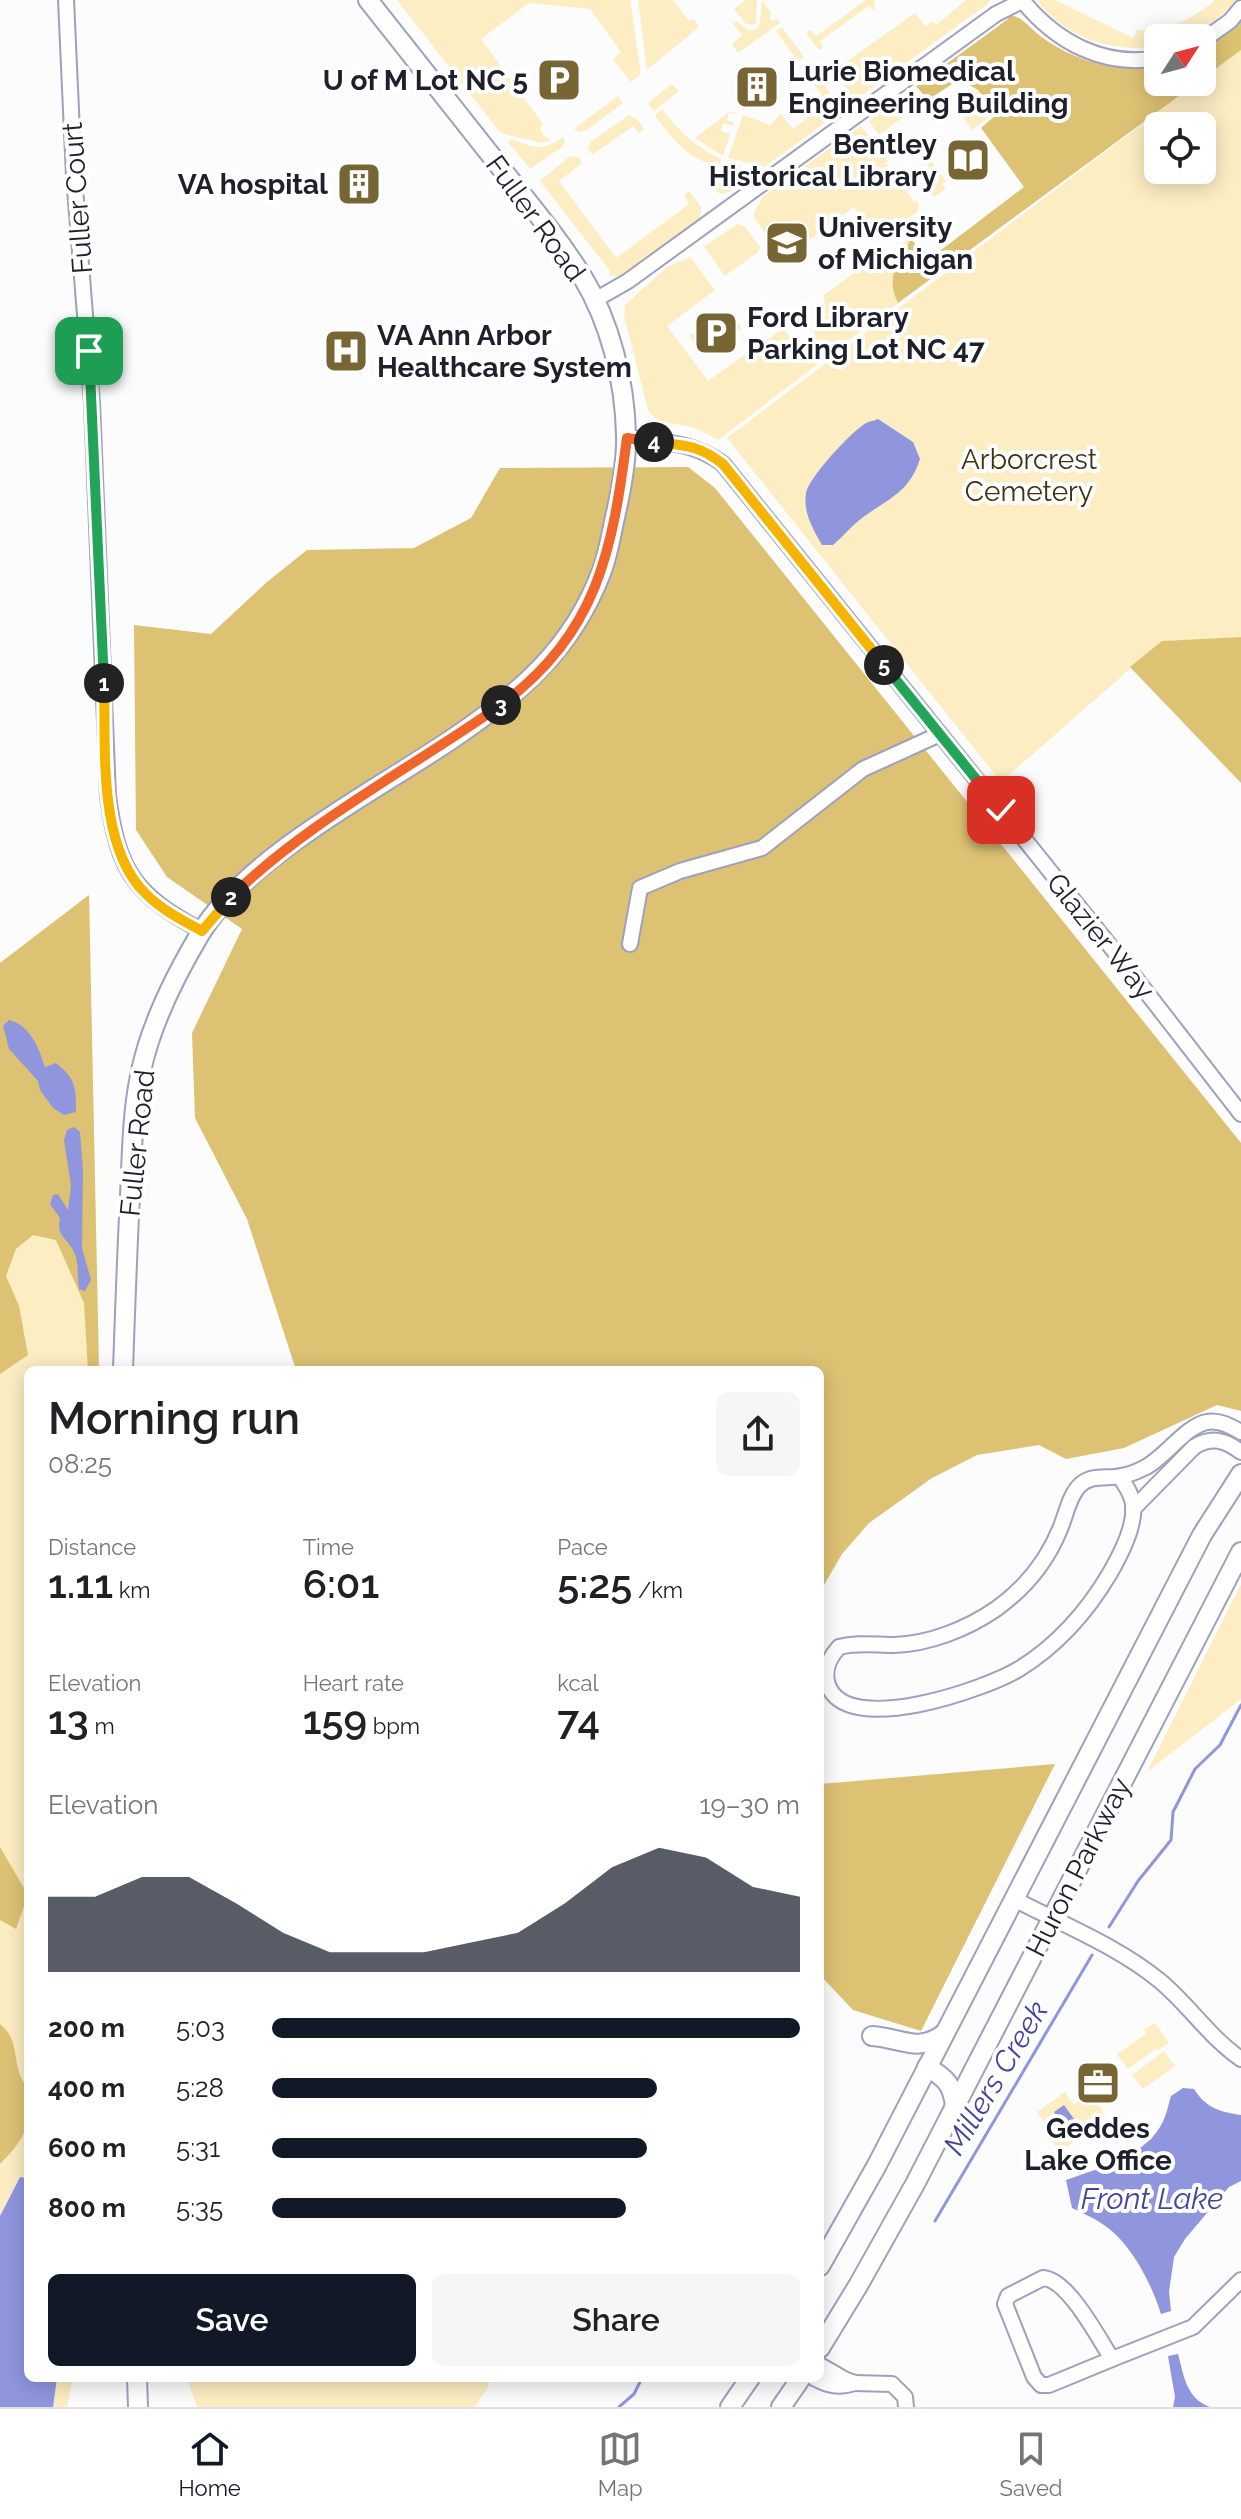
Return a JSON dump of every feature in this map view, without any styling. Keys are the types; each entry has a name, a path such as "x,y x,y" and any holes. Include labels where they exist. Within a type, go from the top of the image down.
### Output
{"main road":[{"name":"Fuller Road","path":"123,1366 134,1118 141,1069 173,984 202,931 254,874 295,841 504,703 532,679 557,652 583,614 603,571 618,504 627,438 618,372 595,300 559,241 368,0"},
{"name":"Huron Parkway","path":"824,2259 877,2165 1202,1535 1241,1474"},
{"name":"Huron Parkway","path":"824,2341 889,2232 1241,1552"},
{"path":"872,2036 923,2045 945,2033"},
{"path":"927,2067 952,2086 955,2107"},
{"path":"137,2382 138,2407"},
{"path":"730,2407 747,2382"},
{"path":"781,2407 798,2382"}],"street":[{"name":"Fuller Court","path":"66,0 74,176 91,378 108,796 113,835 123,862 143,892 173,915 202,931"},
{"path":"595,300 628,281 996,14 1022,0 1043,24 1081,49 1119,59 1144,58"},
{"path":"1216,31 1241,8"},
{"name":"Glazier Way","path":"627,438 688,446 707,452 723,464 1123,962 1241,1114"},
{"path":"630,944 640,888 680,871 762,848 863,769 940,734"},
{"path":"1120,1477 1131,1495 1133,1509 1127,1535 1114,1566 1098,1594 1071,1628 1021,1668 968,1693 910,1706 859,1707 837,1699 830,1691 826,1679 827,1665 839,1647 851,1644 896,1645 925,1640 964,1626 996,1609 1015,1594 1040,1566 1078,1487 1096,1477 1120,1477 1147,1467 1199,1424 1218,1422 1241,1432"},
{"path":"1133,1509 1194,1447 1204,1441 1224,1441 1241,1452"},
{"path":"1014,1899 1152,1975 1177,1996 1230,2052 1241,2059"},
{"path":"1112,2359 1065,2289 1050,2278 1043,2278 1008,2296 1005,2304 1034,2377 1041,2385 1049,2385 1193,2327 1241,2280"},
{"path":"824,2367 855,2383"},
{"path":"822,2382 838,2387 855,2383 892,2384 905,2397 906,2407"}],"green space":[{"path":"397,0 630,0 641,74 631,82 613,59 621,52 590,9 529,3 481,39 543,124 540,129 544,136 552,140 542,143 504,134"},
{"path":"638,0 673,0 689,21 694,19 699,27 647,70"},
{"path":"746,0 757,0 754,25 746,24 734,9"},
{"path":"762,0 772,14 769,17 772,21 777,19 780,23 738,53 732,44 742,35 733,24 737,21 748,30 756,29 760,23"},
{"path":"866,0 874,0 875,12 869,6 820,41 823,48 819,50 807,35 808,31 816,36"},
{"path":"966,0 990,0 855,100 829,65 831,60 839,67 915,13 925,26 933,21 936,25"},
{"path":"1037,0 1055,0 1133,38 1137,30 1144,31 1144,48 1124,48 1091,40 1061,24"},
{"path":"1215,0 1237,0 1212,24 1176,24"},
{"path":"782,27 804,57 798,62 776,31"},
{"name":"Arborcrest Cemetery","path":"1241,50 1241,637 1162,641 1001,782 727,438 1144,123 1144,184 1216,184 1216,112 1158,112 1179,96 1216,96 1216,69"},
{"path":"813,70 839,106 840,112 764,167 728,158 743,115 770,125 781,114 793,129 827,103 807,74"},
{"path":"672,84 679,91 654,111 648,103"},
{"path":"968,91 977,91 993,114 972,130 959,111"},
{"path":"908,92 918,106 879,135 869,121"},
{"path":"618,96 623,103 587,130 580,132 574,129"},
{"path":"662,109 688,138 721,159 720,166 699,160 682,148 655,115"},
{"path":"731,111 738,114 729,113 727,120 734,126 723,123 721,131 730,134 723,156 695,138"},
{"path":"629,115 638,120 644,129 639,133 633,126 592,155 588,147 592,141"},
{"path":"861,126 914,202 916,200 919,205 917,212 877,239 854,207 790,254 784,246 777,251 754,217 762,197"},
{"path":"563,137 565,142 562,147 530,169 508,142 512,139 544,147"},
{"path":"915,139 946,181 942,184 946,189 934,197 927,190 939,181 911,142"},
{"path":"574,156 582,163 559,181 616,258 689,204 684,195 687,192 701,207 700,219 620,276 610,276 610,271 540,181"},
{"path":"729,163 757,172 727,193 716,192 725,166"},
{"path":"737,224 744,226 760,247 758,252 725,276 704,247"},
{"path":"910,238 896,279 898,303 718,440 694,428 663,422 648,410 624,316 625,305 667,267 690,257 715,290 667,326 708,381 750,351 746,340 757,348 783,328 799,343 813,340 813,324 826,315 824,295 865,265 868,268 884,256 889,261 902,251 900,245"},
{"path":"728,310 741,327 740,330 733,323 703,346 707,353 703,355 690,334 693,333 698,340 728,318 724,312"},
{"path":"89,895 99,1366 24,1366 24,2178 19,2177 0,2216 0,963"},
{"path":"1240,1586 1241,1699 1147,1772"},
{"path":"1155,2023 1169,2043 1128,2069 1117,2054 1146,2034 1144,2030"},
{"path":"1164,2051 1175,2066 1143,2089 1132,2075"},
{"path":"1088,2089 1104,2113 1088,2124 1091,2129 1060,2152 1047,2134 1051,2131 1037,2112 1065,2092 1074,2105"},
{"path":"56,2382 72,2382 67,2407 53,2407"},
{"path":"188,2382 489,2382 475,2407 197,2407"}],"shaded area":[{"path":"1006,15 1022,20 1056,46 1083,59 1113,66 1144,67 1144,96 1179,96 1157,112 1144,112 1144,122 898,303 893,277 911,239 928,260 1024,187 981,128 996,115 964,76 928,100 916,86 1008,19"},
{"path":"1241,17 1241,50 1216,69 1216,38"},
{"path":"688,467 715,488 1241,1143 1241,1411 1217,1405 1124,1448 1066,1459 1039,1445 977,1455 932,1478 869,1523 842,1554 824,1585 824,1366 295,1366 247,1219 195,1118 192,1033 242,929 167,877 136,830 134,625 211,634 307,550 414,548 471,518 500,468"},
{"path":"1241,637 1241,783 1130,667 1162,641"},
{"path":"89,895 99,1366 88,1366 84,1303 56,1240 33,1235 16,1249 6,1276 19,1306 28,1355 0,1374 0,963"},
{"path":"1055,1764 921,2031 853,2010 824,1979 824,1784"},
{"path":"0,1847 24,1888 24,1906 16,1929 0,1920"},
{"path":"0,2024 10,2035 24,2084 24,2132 0,2164"}],"water":[{"path":"878,419 913,442 920,459 910,480 897,494 858,521 833,545 822,545 807,514 805,500 809,486 851,435 866,423"},
{"path":"9,1020 28,1032 37,1045 45,1067 56,1063 68,1074 75,1090 76,1112 64,1115 53,1108 40,1090 38,1081 9,1049 3,1026"},
{"path":"74,1127 80,1132 83,1170 82,1248 91,1280 85,1291 79,1289 75,1254 59,1229 60,1218 50,1204 53,1195 58,1194 68,1210 71,1186 64,1140 67,1130"},
{"name":"Front Lake","path":"1183,2088 1194,2089 1203,2101 1214,2108 1241,2115 1241,2181 1229,2187 1185,2239 1174,2257 1169,2292 1171,2311 1161,2314 1145,2276 1121,2240 1101,2223 1072,2208 1066,2180 1118,2161 1142,2146 1162,2123 1171,2096"},
{"path":"1064,2105 1079,2126 1062,2137 1056,2129 1062,2124 1054,2112"},
{"path":"20,2177 24,2178 24,2382 56,2382 53,2407 0,2407 0,2216"},
{"path":"1178,2354 1191,2392 1210,2407 1173,2407 1175,2397 1168,2356"}],"waterway":[{"name":"Millers Creek","path":"1109,1927 1138,1881 1171,1840 1173,1812 1195,1769 1220,1745 1241,1705"},
{"name":"Millers Creek","path":"935,2221 1092,1955"},
{"name":"Millers Creek","path":"619,2407 634,2394 640,2382"}],"place":[{"name":"U of M Lot NC 5","path":"559,80"},
{"name":"Lurie Biomedical Engineering Building","path":"757,87"},
{"name":"Bentley Historical Library","path":"968,160"},
{"name":"VA hospital","path":"359,184"},
{"name":"University of Michigan","path":"787,243"},
{"name":"Ford Library Parking Lot NC 47","path":"716,333"},
{"name":"VA Ann Arbor Healthcare System","path":"346,351"},
{"name":"Geddes Lake Office","path":"1098,2083"}],"route":[{"path":"89,351 108,796 113,835 123,862 143,892 173,915 202,931 254,874 295,841 504,703 557,652 583,614 603,571 618,504 627,438 688,446 707,452 723,464 1001,810"}]}
